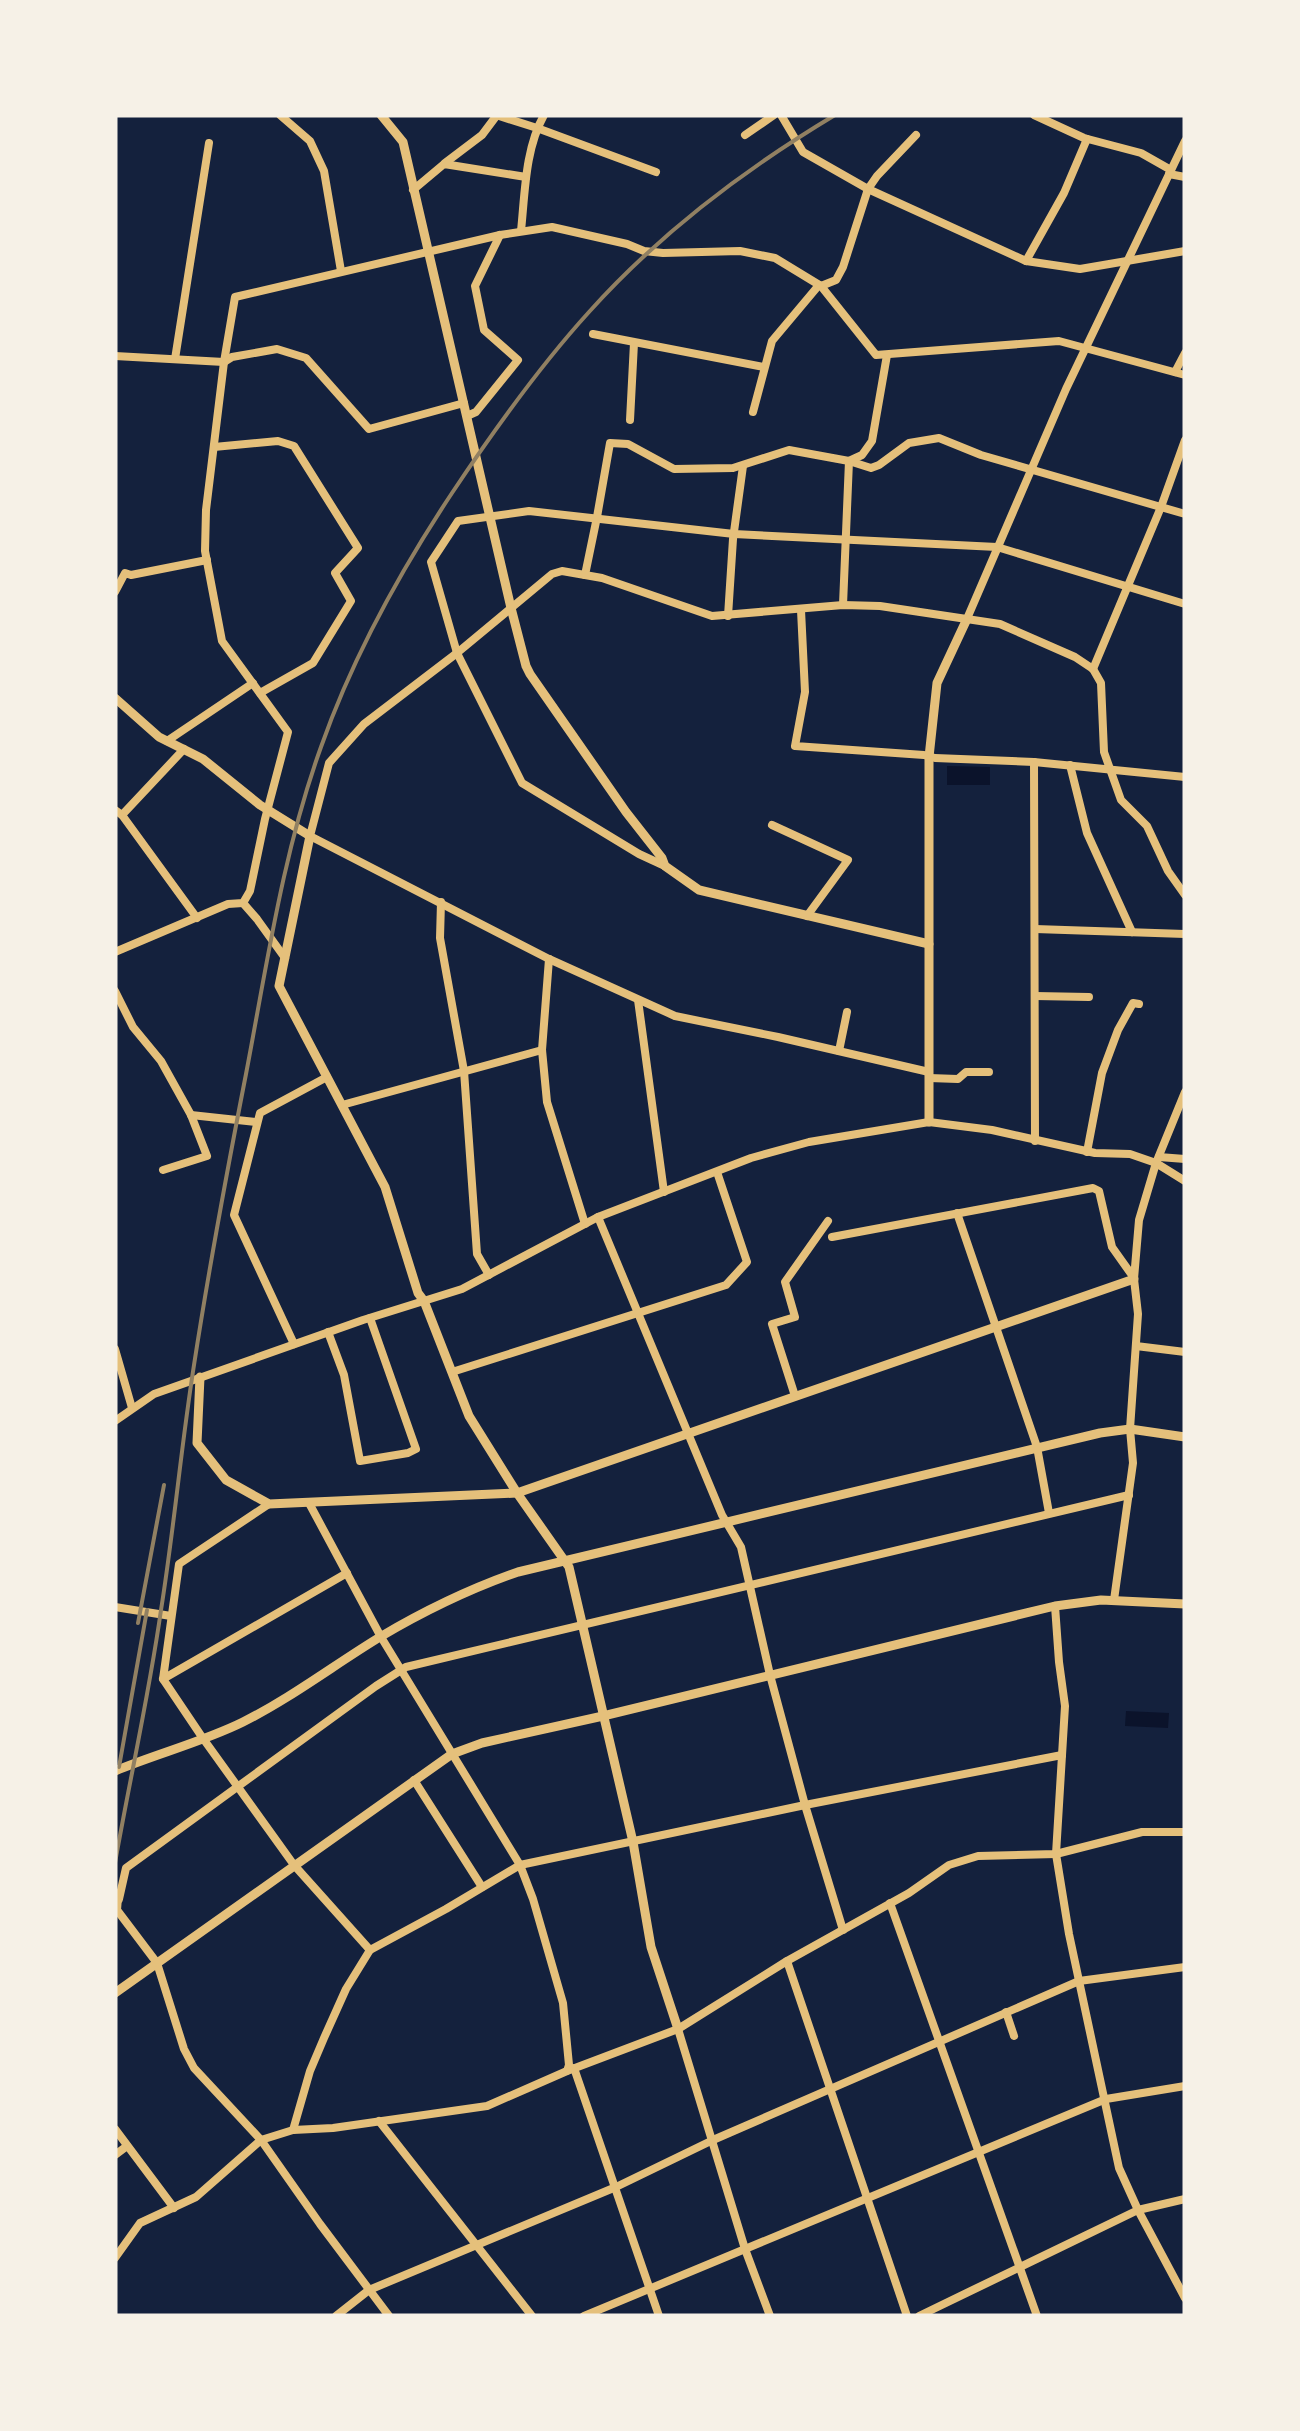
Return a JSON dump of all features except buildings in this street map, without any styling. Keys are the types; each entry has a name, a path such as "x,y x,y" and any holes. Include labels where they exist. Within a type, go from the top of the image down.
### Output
{"street":[{"path":"280,115 310,141 324,171 341,272"},
{"path":"381,115 403,142 526,666 665,866"},
{"path":"413,190 482,135 496,115 656,172"},
{"path":"522,231 526,177 537,128 544,115"},
{"path":"745,135 779,115 800,149 868,189 1026,261 1080,269 1185,252"},
{"path":"1034,115 1087,138 1141,153 1185,178"},
{"path":"753,412 772,340 820,286 836,280 868,189 916,134"},
{"path":"1026,261 1064,193 1087,138"},
{"path":"929,1122 929,756 937,683 1066,388 1185,141"},
{"path":"175,360 209,143"},
{"path":"444,164 526,177"},
{"path":"242,903 250,891 272,812 288,732 222,642 206,560 206,510 235,297 552,227 663,254 740,251 775,258 820,286 876,355 1059,340 1185,375"},
{"path":"467,416 476,412 518,360 484,330 475,286 500,236"},
{"path":"593,334 764,367"},
{"path":"630,420 634,343"},
{"path":"115,356 224,362 232,356 278,349 306,358 369,428 464,403"},
{"path":"850,461 862,455 872,441 887,354"},
{"path":"1175,372 1185,354"},
{"path":"585,575 610,443 628,444 674,469 743,466 789,450 871,468 908,443 939,438 980,455 1185,514"},
{"path":"1093,669 1185,440"},
{"path":"214,448 278,441 294,446 358,548 335,573 351,601 314,663 260,693"},
{"path":"843,606 850,461"},
{"path":"728,616 743,466"},
{"path":"928,944 699,890 522,783 457,653 431,562 458,522 528,511 734,534 997,546 1185,604"},
{"path":"115,568 130,575 206,560"},
{"path":"770,2316 651,1946 632,1842 570,1567 469,1416 418,1293 385,1188 279,986 307,834 329,763 364,724 552,574 562,572 602,578 712,616 880,606 1000,624 1075,657 1093,669 1101,684 1104,752 1121,800 1147,826 1168,871 1185,895"},
{"path":"115,592 125,573"},
{"path":"801,610 805,692 794,746 1034,762 1185,777"},
{"path":"167,740 252,683"},
{"path":"115,698 159,737 203,758 307,834 549,958 674,1016 838,1051 928,1075 958,1079 966,1072 989,1072"},
{"path":"184,749 118,813 197,918"},
{"path":"1034,762 1035,1141"},
{"path":"1070,765 1087,834 1132,932"},
{"path":"772,826 848,860 807,916"},
{"path":"441,902 440,938 464,1070 477,1254 489,1275"},
{"path":"242,903 283,955"},
{"path":"115,952 228,904 242,903"},
{"path":"1035,929 1185,934"},
{"path":"549,958 542,1050 547,1102 585,1224"},
{"path":"115,992 133,1027 161,1061 191,1115 207,1156 162,1170"},
{"path":"1035,996 1089,998"},
{"path":"638,1000 664,1192"},
{"path":"1087,1152 1102,1073 1118,1030 1133,1004 1138,1004"},
{"path":"838,1051 848,1012"},
{"path":"342,1105 542,1050"},
{"path":"191,1115 249,1121 327,1077"},
{"path":"1114,1600 1133,1458 1130,1428 1138,1314 1134,1278 1138,1220 1185,1092"},
{"path":"249,1121 234,1215 294,1344"},
{"path":"115,1420 154,1394 462,1289 598,1216 751,1158 809,1142 929,1122 992,1130 1087,1152 1158,1160 1185,1158"},
{"path":"1158,1160 1185,1181"},
{"path":"452,1372 726,1285 747,1262 717,1172"},
{"path":"832,1237 1093,1188 1099,1191 1112,1247 1134,1278"},
{"path":"957,1213 1037,1447 1050,1513"},
{"path":"598,1216 726,1523 740,1547 770,1674 842,1930"},
{"path":"795,1396 772,1324 795,1317 785,1282 828,1221"},
{"path":"200,1377 197,1443 226,1480 269,1504 517,1492 1134,1278"},
{"path":"328,1332 344,1375 360,1460 408,1453 416,1449 370,1318"},
{"path":"1136,1346 1185,1352"},
{"path":"115,1349 132,1408"},
{"path":"115,1771 241,1723 427,1610 518,1572 1130,1428 1185,1437"},
{"path":"389,2316 262,2140 194,2068 184,2049 157,1963 117,1910 126,1868 401,1669 1129,1495"},
{"path":"309,1503 381,1637 520,1865 562,2003 569,2064 616,2188 658,2316"},
{"path":"269,1504 180,1564 163,1680 294,1865 370,1950"},
{"path":"163,1680 347,1573"},
{"path":"115,1992 452,1754 482,1742 1055,1606 1114,1600 1185,1604"},
{"path":"1055,1606 1058,1662 1066,1706 1056,1854 1079,1981 1119,2168 1185,2298"},
{"path":"115,1607 171,1616"},
{"path":"293,2130 310,2070 346,1989 370,1950 520,1865 1062,1755"},
{"path":"414,1780 482,1887"},
{"path":"115,2258 140,2224 196,2197 262,2140 293,2130 486,2106 678,2029 950,1865 978,1856 1056,1854 1142,1832 1185,1832"},
{"path":"890,1903 1037,2316"},
{"path":"788,1961 907,2316"},
{"path":"336,2316 369,2290 616,2188 713,2140 1079,1981 1185,1967"},
{"path":"1006,2012 1014,2036"},
{"path":"584,2316 1106,2099 1185,2086"},
{"path":"378,2121 532,2316"},
{"path":"115,2128 174,2208"},
{"path":"115,2155 127,2146"},
{"path":"919,2316 1138,2210 1185,2199"}],"water":[{"path":"947,766 990,767 990,785 947,785"},
{"path":"1126,1711 1169,1713 1168,1728 1125,1726"}],"railway":[{"path":"115,1863 156,1642 206,1292 269,950 296,827 334,713 379,616 432,523 500,423 570,333 616,283 674,230 736,180 835,115"},
{"path":"138,1623 164,1485"},
{"path":"119,1767 147,1610"}]}
